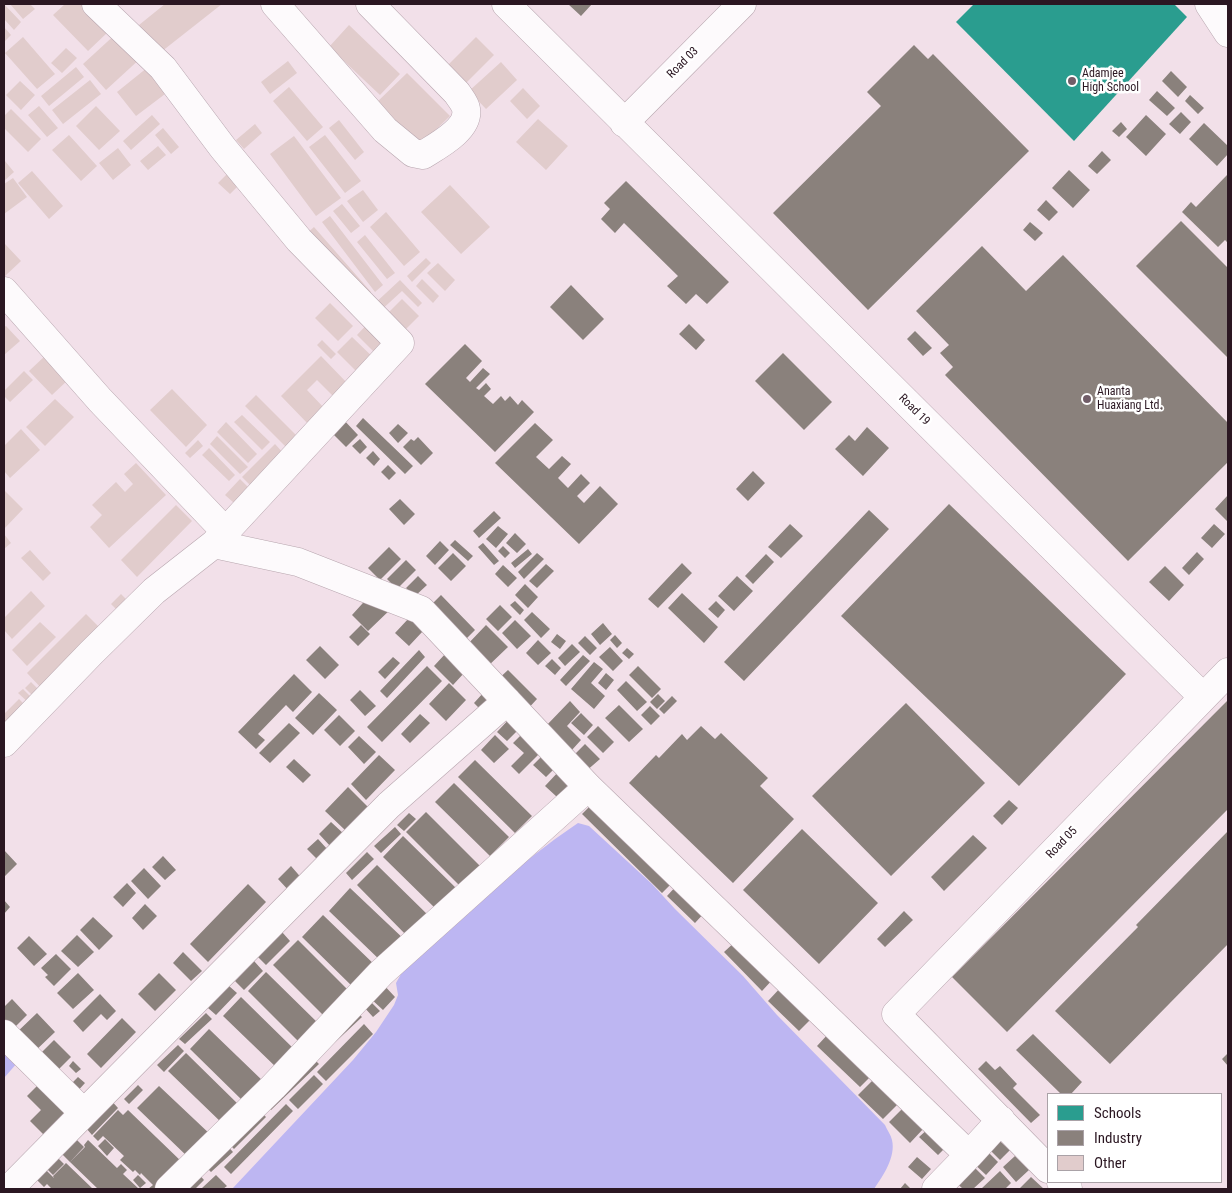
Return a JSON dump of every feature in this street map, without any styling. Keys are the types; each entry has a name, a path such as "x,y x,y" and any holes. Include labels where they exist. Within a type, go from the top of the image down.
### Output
{"street":[{"path":"4,743 154,591 220,538 400,343 299,240 223,148 163,68 96,4"},
{"path":"287,8 385,130 413,153 423,155 444,142 464,124 467,112 465,105 457,93 370,4"},
{"name":"Road 19","path":"506,4 1203,697"},
{"name":"Road 03","path":"624,122 742,4"},
{"path":"1209,4 1228,33"},
{"path":"4,291 220,538 298,562 421,610 588,787 968,1155"},
{"name":"Road 05","path":"1001,1120 896,1014 1228,672"},
{"path":"9,1189 389,805 507,701"},
{"path":"169,1189 272,1087 381,973 588,787"},
{"path":"4,1034 84,1112"},
{"path":"936,1189 1001,1120 1047,1168"}],"shaded area":[{"path":"578,823 589,826 652,884 885,1125 892,1140 892,1153 888,1166 874,1189 232,1189 353,1060 376,1032 394,1005 398,995 396,983 406,965 511,873"},
{"path":"4,1048 18,1062 4,1078"}],"building: Schools":[{"name":"Adamjee High School","path":"974,4 1174,4 1187,17 1074,141 956,22"}],"building: Industry":[{"path":"568,4 592,4 581,16"},
{"path":"914,45 928,59 933,54 1029,151 868,310 773,213 881,106 867,92"},
{"path":"1171,71 1187,87 1178,97 1162,81"},
{"path":"1157,91 1175,108 1167,116 1149,100"},
{"path":"1190,95 1204,108 1198,114 1185,101"},
{"path":"1181,112 1191,122 1180,134 1169,124"},
{"path":"1146,115 1166,134 1146,156 1126,137"},
{"path":"1121,122 1127,129 1119,137 1112,131"},
{"path":"1204,123 1228,146 1228,154 1217,166 1189,139"},
{"path":"1102,151 1111,160 1097,174 1088,166"},
{"path":"1069,170 1090,190 1073,208 1052,188"},
{"path":"1228,174 1228,243 1225,240 1218,247 1182,212 1191,202 1196,207"},
{"path":"626,181 729,282 707,304 696,294 686,304 667,286 678,276 624,223 615,233 601,219 610,209 604,203"},
{"path":"1046,200 1058,212 1049,221 1037,210"},
{"path":"1181,221 1228,268 1228,358 1136,266"},
{"path":"1030,222 1043,233 1035,241 1023,230"},
{"name":"Ananta Huaxiang Ltd.","path":"982,246 1026,291 1063,255 1228,423 1228,462 1128,561 945,375 953,367 940,353 949,345 916,311"},
{"path":"571,285 604,319 583,340 550,307"},
{"path":"689,324 705,340 696,350 679,334"},
{"path":"915,331 932,348 923,356 907,339"},
{"path":"465,344 482,361 466,378 470,382 483,368 490,374 476,388 479,390 486,383 491,389 484,396 493,404 501,396 505,401 510,396 518,405 522,400 534,412 495,452 425,384"},
{"path":"783,353 832,402 804,430 755,381"},
{"path":"342,418 358,435 346,447 330,431"},
{"path":"363,418 413,466 405,474 356,426"},
{"path":"535,423 553,440 536,457 549,469 562,456 571,464 558,478 568,488 581,474 590,483 577,496 584,503 600,486 618,504 579,544 495,463"},
{"path":"398,424 408,433 398,443 389,433"},
{"path":"867,427 889,448 863,476 835,449 849,435 855,441"},
{"path":"418,437 433,453 421,465 403,447 411,439 414,441"},
{"path":"360,439 367,447 360,454 352,446"},
{"path":"373,451 380,459 374,466 366,458"},
{"path":"388,465 396,473 389,480 381,472"},
{"path":"753,471 765,483 748,501 736,489"},
{"path":"1228,495 1228,522 1215,509"},
{"path":"400,499 415,514 404,525 389,509"},
{"path":"949,504 1126,674 1019,786 841,616"},
{"path":"869,510 889,529 744,681 724,662"},
{"path":"494,511 501,518 479,538 473,531"},
{"path":"790,524 803,536 781,558 768,547"},
{"path":"1214,524 1225,534 1212,548 1201,538"},
{"path":"498,526 508,534 496,548 486,539"},
{"path":"515,533 526,544 517,553 506,543"},
{"path":"455,540 473,556 468,561 450,545"},
{"path":"440,541 449,550 435,565 426,556"},
{"path":"483,543 499,561 494,565 478,547"},
{"path":"503,546 510,553 505,558 498,551"},
{"path":"389,547 401,559 380,580 368,568"},
{"path":"528,549 532,554 515,568 511,563"},
{"path":"1197,552 1204,559 1189,575 1182,568"},
{"path":"453,553 466,566 451,581 438,568"},
{"path":"537,553 544,559 524,579 518,572"},
{"path":"766,554 774,562 753,584 745,576"},
{"path":"406,560 416,570 397,589 387,579"},
{"path":"682,563 692,573 658,608 648,599"},
{"path":"546,564 554,571 537,588 529,581"},
{"path":"503,565 517,578 508,587 495,574"},
{"path":"1165,566 1184,585 1169,601 1149,582"},
{"path":"418,576 427,585 414,597 406,588"},
{"path":"737,576 753,591 734,611 718,596"},
{"path":"525,584 538,597 528,608 515,595"},
{"path":"372,593 393,607 368,631 352,615"},
{"path":"682,593 718,627 704,643 668,608"},
{"path":"441,595 475,630 462,643 428,608"},
{"path":"515,601 524,610 520,615 510,605"},
{"path":"716,601 725,610 718,618 708,609"},
{"path":"500,605 512,617 498,631 486,619"},
{"path":"532,612 550,629 541,638 524,620"},
{"path":"409,618 423,631 409,646 395,633"},
{"path":"515,620 531,636 517,649 502,633"},
{"path":"603,623 612,634 600,645 591,634"},
{"path":"361,625 370,634 358,646 349,637"},
{"path":"486,625 508,647 486,668 465,647"},
{"path":"557,634 566,641 560,649 551,642"},
{"path":"615,635 622,643 617,648 610,640"},
{"path":"585,636 597,648 590,655 578,643"},
{"path":"538,640 551,653 538,665 526,653"},
{"path":"572,644 580,652 565,666 558,658"},
{"path":"320,646 339,665 325,679 306,660"},
{"path":"610,647 623,661 613,671 599,657"},
{"path":"627,648 634,654 629,659 622,653"},
{"path":"419,650 425,657 387,698 380,691"},
{"path":"446,653 465,672 453,685 434,666"},
{"path":"583,655 590,661 566,686 560,680"},
{"path":"393,657 400,663 385,679 378,672"},
{"path":"552,659 561,668 555,675 545,666"},
{"path":"594,662 603,669 591,683 605,696 594,709 571,689"},
{"path":"427,666 442,681 382,742 367,727"},
{"path":"638,666 661,689 652,698 629,675"},
{"path":"508,670 537,699 525,712 495,682"},
{"path":"606,673 614,680 606,690 598,683"},
{"path":"294,674 312,692 293,712 286,705 258,734 265,740 256,749 238,732"},
{"path":"626,681 647,702 637,711 617,690"},
{"path":"449,683 466,700 446,721 429,704"},
{"path":"360,690 376,706 365,716 350,700"},
{"path":"484,692 493,701 483,712 474,703"},
{"path":"319,693 337,710 313,735 295,718"},
{"path":"658,694 665,701 657,709 650,702"},
{"path":"672,696 677,701 664,714 659,709"},
{"path":"1228,700 1228,809 1007,1032 952,977"},
{"path":"570,701 580,712 567,726 581,740 571,751 545,727"},
{"path":"906,703 985,783 891,876 812,796"},
{"path":"619,705 643,729 629,742 605,718"},
{"path":"650,706 660,716 651,725 641,715"},
{"path":"581,713 593,725 584,735 571,723"},
{"path":"420,714 430,723 410,743 401,734"},
{"path":"339,715 355,731 340,746 324,730"},
{"path":"511,717 521,727 507,741 497,732"},
{"path":"289,723 300,733 270,763 259,753"},
{"path":"598,726 614,742 603,753 587,737"},
{"path":"701,726 715,739 721,733 768,778 760,786 794,819 733,883 629,783 656,755 659,758 682,734 687,740"},
{"path":"523,733 542,751 519,774 511,766 524,753 513,743"},
{"path":"495,735 509,749 494,763 481,750"},
{"path":"359,736 376,752 364,764 348,747"},
{"path":"585,744 600,759 585,772 571,758"},
{"path":"544,754 557,766 546,777 533,765"},
{"path":"379,755 395,770 366,800 351,784"},
{"path":"294,759 311,775 303,783 286,767"},
{"path":"475,760 532,816 515,833 458,777"},
{"path":"560,770 572,781 557,797 545,786"},
{"path":"454,783 509,837 490,856 435,802"},
{"path":"348,787 368,807 345,830 325,811"},
{"path":"1009,800 1018,808 1002,825 993,816"},
{"path":"594,802 674,881 662,893 582,814"},
{"path":"426,812 480,866 460,886 406,832"},
{"path":"409,813 416,819 404,831 397,825"},
{"path":"331,822 344,834 331,847 319,834"},
{"path":"395,827 401,834 381,853 374,846"},
{"path":"802,829 878,903 819,964 743,890"},
{"path":"1228,831 1228,944 1110,1064 1055,1011 1138,927 1136,925"},
{"path":"973,835 987,848 944,891 931,877"},
{"path":"403,836 458,890 437,910 383,857"},
{"path":"318,839 328,850 318,860 307,849"},
{"path":"4,850 17,864 4,877"},
{"path":"367,852 374,859 352,880 346,873"},
{"path":"163,856 176,870 165,880 152,867"},
{"path":"377,865 430,917 409,938 357,885"},
{"path":"291,866 304,881 291,893 278,879"},
{"path":"144,868 161,886 148,899 131,881"},
{"path":"127,883 136,893 123,907 113,897"},
{"path":"248,884 266,902 208,962 190,944"},
{"path":"678,884 706,911 695,923 667,896"},
{"path":"350,888 406,941 384,964 329,911"},
{"path":"4,900 10,907 4,914"},
{"path":"145,904 157,916 143,930 132,918"},
{"path":"904,911 913,920 885,947 877,939"},
{"path":"323,915 378,968 357,991 302,937"},
{"path":"93,917 113,936 99,950 80,930"},
{"path":"282,932 290,941 266,965 257,956"},
{"path":"77,935 94,952 78,967 61,951"},
{"path":"29,936 47,954 34,966 17,948"},
{"path":"298,940 353,995 328,1020 273,965"},
{"path":"737,940 774,978 762,991 724,952"},
{"path":"183,952 202,971 191,981 173,963"},
{"path":"56,954 71,969 54,986 45,977 48,975 41,968"},
{"path":"254,961 263,971 244,990 235,981"},
{"path":"266,972 321,1026 302,1045 248,991"},
{"path":"78,973 94,990 73,1009 57,993"},
{"path":"159,973 176,990 155,1011 138,994"},
{"path":"382,983 395,997 383,1010 369,997"},
{"path":"783,985 815,1015 799,1031 768,1001"},
{"path":"229,986 237,993 216,1015 208,1008"},
{"path":"100,994 116,1011 107,1020 101,1014 83,1032 73,1021"},
{"path":"241,997 296,1051 278,1069 223,1016"},
{"path":"12,999 27,1015 11,1031 4,1023 4,1007"},
{"path":"369,1000 380,1011 373,1017 363,1006"},
{"path":"355,1010 362,1017 330,1047 324,1040"},
{"path":"37,1013 55,1032 32,1054 14,1035"},
{"path":"206,1013 212,1019 185,1044 179,1039"},
{"path":"122,1018 136,1032 101,1068 87,1054"},
{"path":"364,1024 373,1034 326,1081 317,1072"},
{"path":"209,1029 265,1083 245,1103 190,1049"},
{"path":"829,1033 872,1075 860,1087 817,1046"},
{"path":"1033,1034 1082,1082 1072,1093 1060,1093 1016,1050"},
{"path":"54,1040 71,1057 52,1076 35,1059"},
{"path":"178,1045 184,1051 164,1072 157,1065"},
{"path":"186,1053 241,1107 224,1125 168,1071"},
{"path":"1228,1053 1228,1066 1222,1059"},
{"path":"310,1055 319,1064 271,1110 262,1101"},
{"path":"73,1061 81,1069 76,1073 69,1066"},
{"path":"986,1061 995,1070 1000,1066 1017,1084 1013,1088 1040,1115 1031,1123 978,1069"},
{"path":"314,1075 323,1084 298,1109 289,1100"},
{"path":"878,1075 903,1099 883,1119 858,1095"},
{"path":"78,1077 85,1083 75,1094 68,1087"},
{"path":"44,1079 75,1110 47,1138 30,1121 41,1110 27,1096"},
{"path":"138,1085 143,1090 129,1104 124,1099"},
{"path":"159,1086 212,1136 190,1159 137,1108"},
{"path":"109,1098 118,1108 92,1135 86,1128"},
{"path":"286,1104 293,1111 231,1174 224,1167"},
{"path":"903,1108 924,1128 910,1143 889,1122"},
{"path":"258,1109 266,1117 234,1149 226,1141"},
{"path":"118,1110 123,1115 128,1110 184,1164 159,1189 148,1189 153,1185 141,1173 140,1175 135,1170 133,1172 120,1160 124,1156 103,1136 98,1141 93,1136"},
{"path":"929,1128 947,1146 938,1155 919,1137"},
{"path":"993,1135 1010,1150 1000,1160 984,1144"},
{"path":"73,1136 84,1147 70,1162 59,1151"},
{"path":"105,1139 114,1148 107,1156 98,1146"},
{"path":"88,1140 117,1168 121,1164 127,1170 123,1174 139,1189 98,1189 70,1162 85,1147 84,1145"},
{"path":"223,1141 233,1152 211,1172 201,1162"},
{"path":"982,1146 998,1162 986,1175 969,1159"},
{"path":"50,1150 64,1164 53,1175 39,1161"},
{"path":"1015,1156 1029,1170 1016,1182 1003,1167"},
{"path":"917,1157 931,1169 922,1179 908,1167"},
{"path":"968,1161 985,1178 973,1189 963,1189 951,1178"},
{"path":"66,1163 93,1189 52,1189 47,1184 44,1187 32,1175 41,1165 54,1178 53,1176"},
{"path":"196,1171 204,1180 195,1189 176,1189"},
{"path":"1000,1171 1011,1183 1005,1189 981,1189"},
{"path":"138,1175 146,1183 140,1188 133,1180"},
{"path":"216,1175 227,1186 223,1189 202,1188"},
{"path":"1031,1177 1044,1189 1019,1189"},
{"path":"905,1183 911,1189 900,1189"}],"building: Other":[{"path":"4,4 21,22 14,30 4,19"},
{"path":"10,4 30,4 35,9 23,19"},
{"path":"65,4 81,4 108,32 88,51 53,15"},
{"path":"165,4 222,4 161,52 139,25"},
{"path":"349,25 400,74 380,95 329,47"},
{"path":"4,27 11,35 5,41 4,40"},
{"path":"119,31 142,57 106,90 83,64"},
{"path":"23,37 55,74 37,89 5,53"},
{"path":"476,37 494,55 465,84 447,66"},
{"path":"66,48 77,58 62,73 51,63"},
{"path":"288,61 297,73 270,94 261,82"},
{"path":"501,62 517,80 486,109 469,91"},
{"path":"153,63 173,88 136,116 117,92"},
{"path":"76,67 84,77 49,106 41,96"},
{"path":"407,73 450,116 417,148 375,104"},
{"path":"90,80 101,94 63,124 52,110"},
{"path":"20,81 35,95 21,110 6,95"},
{"path":"289,87 323,127 307,141 273,101"},
{"path":"523,88 540,106 527,119 510,101"},
{"path":"39,106 58,128 47,137 28,115"},
{"path":"96,106 120,131 99,150 76,126"},
{"path":"11,109 41,139 28,152 4,128 4,116"},
{"path":"152,115 160,124 131,150 123,141"},
{"path":"538,119 568,146 546,170 516,142"},
{"path":"339,120 364,152 355,160 329,128"},
{"path":"255,124 262,133 244,149 236,140"},
{"path":"163,128 179,147 171,154 155,135"},
{"path":"69,135 97,166 81,181 52,150"},
{"path":"325,135 361,181 345,193 309,147"},
{"path":"294,136 341,198 316,216 270,154"},
{"path":"158,146 166,155 148,170 140,161"},
{"path":"118,148 131,165 113,180 99,163"},
{"path":"4,162 14,172 4,181"},
{"path":"32,171 63,206 49,219 18,183"},
{"path":"228,173 239,185 230,194 218,183"},
{"path":"13,178 27,197 4,214 4,184"},
{"path":"450,185 490,227 461,254 421,212"},
{"path":"363,190 378,210 363,222 347,201"},
{"path":"342,204 360,226 351,233 333,211"},
{"path":"386,212 420,252 404,266 370,227"},
{"path":"330,216 383,285 375,292 322,222"},
{"path":"314,227 371,292 362,300 305,235"},
{"path":"365,235 395,273 387,279 357,242"},
{"path":"5,244 21,261 4,277 4,246"},
{"path":"426,258 431,263 412,282 407,276"},
{"path":"438,263 455,280 445,291 427,273"},
{"path":"422,279 439,296 433,303 416,286"},
{"path":"400,280 422,303 418,307 402,291 378,313 372,306"},
{"path":"402,299 419,316 401,334 384,317"},
{"path":"330,303 353,326 338,341 315,318"},
{"path":"370,321 393,345 380,358 357,335"},
{"path":"6,326 20,341 4,355 4,327"},
{"path":"352,337 378,362 362,377 337,352"},
{"path":"322,340 336,354 331,359 317,345"},
{"path":"46,355 69,379 52,395 29,371"},
{"path":"321,356 350,386 336,399 317,380 307,390 326,410 310,426 281,396"},
{"path":"24,371 33,380 10,402 4,396 4,391"},
{"path":"172,389 207,425 186,447 150,410"},
{"path":"256,395 302,441 291,452 245,406"},
{"path":"55,399 74,417 45,446 26,427"},
{"path":"242,415 270,442 262,450 234,422"},
{"path":"226,422 257,454 248,463 217,432"},
{"path":"21,429 40,450 10,478 4,471 4,446"},
{"path":"217,436 248,467 240,474 210,444"},
{"path":"198,440 203,446 190,458 185,453"},
{"path":"275,444 285,455 252,487 242,477"},
{"path":"209,448 235,475 229,481 202,455"},
{"path":"136,463 166,495 109,548 90,527 102,515 92,505 116,482 125,492 133,484 124,474"},
{"path":"240,479 249,488 234,503 225,495"},
{"path":"4,490 23,509 4,529"},
{"path":"176,505 192,521 137,577 121,560"},
{"path":"4,534 11,543 4,549"},
{"path":"30,550 51,573 43,581 21,558"},
{"path":"31,591 45,606 12,639 4,630 4,618"},
{"path":"121,594 133,606 123,616 111,604"},
{"path":"86,614 104,632 44,691 27,673"},
{"path":"40,622 56,637 27,666 12,650"},
{"path":"31,682 44,695 38,701 25,688"},
{"path":"23,689 35,701 31,705 18,693"},
{"path":"19,699 29,709 10,728 4,722 4,714"}],"place":[{"name":"Adamjee High School","path":"1072,81"},
{"name":"Ananta Huaxiang Ltd.","path":"1087,399"}]}
